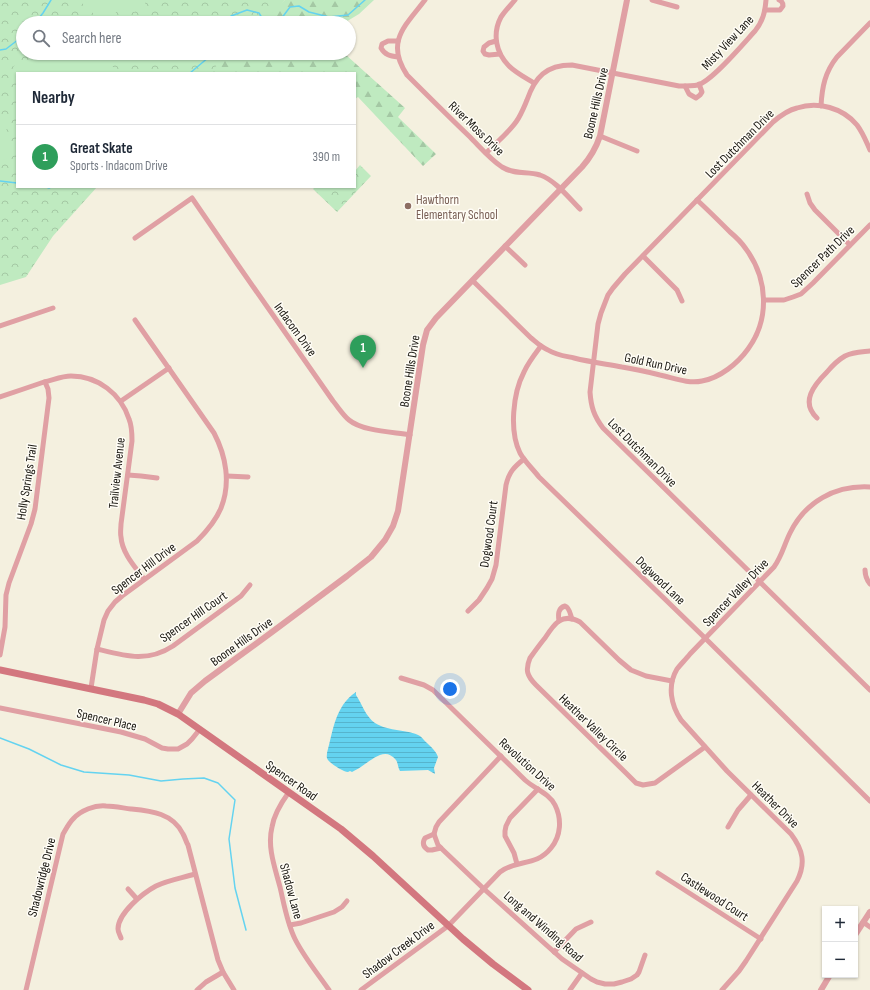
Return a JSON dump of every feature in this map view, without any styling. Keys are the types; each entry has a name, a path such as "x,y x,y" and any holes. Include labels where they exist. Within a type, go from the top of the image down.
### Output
{"main road":[{"name":"Spencer Road","path":"0,670 144,700 158,704 178,714 353,838 448,926 493,964 528,990"}],"street":[{"name":"River Moss Drive","path":"425,0 401,33 398,41 398,57 400,66 407,75 502,167 517,173 535,174 541,176 552,182 580,209"},
{"path":"486,153 516,122 534,83 509,67 500,54 496,41 497,30 501,18 515,0"},
{"name":"Boone Hills Drive","path":"178,714 191,693 205,681 364,564 386,540 398,511 423,345 427,330 436,318 588,160 597,145 600,136 627,0"},
{"path":"652,0 676,7"},
{"name":"Misty View Lane","path":"534,83 549,69 558,66 572,65 670,85 685,86 699,84 720,68 760,25 765,10 766,0"},
{"name":"Misty View Lane","path":"765,10 780,10 783,3 779,0"},
{"path":"820,106 825,78 832,63 870,23"},
{"path":"398,41 388,41 382,44 381,48 383,53 389,56 398,57"},
{"path":"496,41 489,43 484,47 483,51 489,56 500,54"},
{"name":"Misty View Lane","path":"685,86 689,94 696,98 702,92 699,84"},
{"name":"Lost Dutchman Drive","path":"870,150 862,132 852,120 839,111 820,106 805,106 796,108 773,122 612,288 604,304 598,324 590,392 590,401 593,411 603,428 870,690"},
{"path":"600,136 637,151"},
{"path":"807,194 810,203 815,210 850,245"},
{"name":"Indacom Drive","path":"135,238 192,198 333,401 349,420 359,426 371,429 410,435"},
{"name":"Gold Run Drive","path":"473,281 531,338 548,351 559,355 687,381 703,381 712,378 729,368 746,353 760,325 764,300 761,278 746,249 697,200"},
{"name":"Spencer Path Drive","path":"764,300 784,300 801,294 870,225"},
{"path":"506,246 525,265"},
{"path":"643,256 678,290 682,301"},
{"path":"0,326 53,308"},
{"name":"Spencer Hill Drive","path":"91,688 97,649 104,620 108,611 122,596 197,541 207,530 221,508 227,476 226,464 222,450 214,433 135,320"},
{"name":"Dogwood Lane","path":"541,346 523,373 515,402 515,438 524,459 539,477 870,801"},
{"path":"817,418 810,409 809,402 810,394 813,388 832,367 845,356 852,353 870,351"},
{"path":"121,401 169,368"},
{"name":"Trailview Avenue","path":"0,397 58,378 71,376 91,379 107,388 121,401 130,420 132,430 128,475 121,524 121,537 123,548 144,579"},
{"name":"Holly Springs Trail","path":"0,655 5,627 6,595 9,583 32,524 35,509 49,398 48,389 45,382"},
{"name":"Dogwood Court","path":"468,611 479,600 492,579 496,565 508,476 511,470 524,459"},
{"path":"128,475 157,478"},
{"path":"227,476 248,477"},
{"name":"Spencer Valley Drive","path":"672,682 674,675 681,664 774,567 779,560 794,526 799,518 813,504 823,497 844,489 853,487 870,487"},
{"path":"865,570 864,575 870,584"},
{"name":"Spencer Hill Court","path":"97,649 137,657 155,655 173,646 241,596 250,585"},
{"name":"Heather Valley Circle","path":"672,682 646,676 631,670 580,622 572,619 569,610 565,606 561,607 559,611 559,621 554,625 527,663 528,673 531,680 636,783 643,785 655,783 705,747"},
{"path":"559,621 572,619"},
{"name":"Revolution Drive","path":"401,678 424,685 434,690 527,781 549,796 558,812 560,825 557,838 550,850 539,859 505,868 448,926"},
{"name":"Heather Drive","path":"672,682 671,699 681,720 727,771 791,834 800,849 803,865 797,881 761,939 739,971 722,990"},
{"name":"Spencer Place","path":"0,708 121,732 145,739 162,748 168,749 178,749 187,744 200,729"},
{"path":"434,834 425,838 423,842 424,846 428,850 441,848 438,845 434,834 439,822 501,756"},
{"path":"517,864 514,853 505,836 506,826 510,818 538,789"},
{"name":"Shadow Lane","path":"289,792 280,805 271,828 271,854 294,937 329,990"},
{"path":"728,827 738,810 751,795"},
{"name":"Shadowridge Drive","path":"26,990 63,834 73,819 81,812 96,806 105,805 162,814 178,826 183,833 188,845 218,960 223,972 234,990"},
{"name":"Long and Winding Road","path":"441,848 562,959 597,982 614,984 631,979 637,975 640,970 645,955"},
{"name":"Castlewood Court","path":"658,872 761,939"},
{"path":"120,938 118,929 120,920 137,899 157,886 195,874"},
{"path":"128,889 137,899"},
{"path":"290,925 334,912 342,907 347,901"},
{"path":"858,930 870,912"},
{"path":"554,952 576,929 591,922"},
{"path":"863,922 870,927"},
{"name":"Shadow Creek Drive","path":"361,990 448,926"},
{"path":"197,990 206,982 223,972"},
{"path":"570,990 582,973"},
{"path":"822,990 828,978"}],"green space":[{"path":"0,0 285,0 268,16 16,16 16,60 223,60 210,72 16,72 16,188 96,188 53,236 26,277 0,285"},
{"path":"85,0 146,0 143,12 119,9 113,16 96,16 82,3"},
{"path":"285,0 374,0 356,16 223,16 280,4"},
{"path":"28,60 110,60 115,72 16,72 16,84 13,67 18,62"},
{"path":"166,60 352,60 405,108 398,117 436,154 423,166 358,97 356,98 356,72 154,72"},
{"path":"0,112 16,155 0,161"},
{"path":"360,165 371,176 337,212 313,189 356,188 356,170"}],"water":[{"path":"356,692 356,695 367,714 375,723 386,728 415,734 421,737 432,748 438,757 434,768 435,774 428,770 400,771 396,760 388,754 376,757 352,772 343,771 329,761 327,758 327,753 333,728 339,712 343,704"}],"waterway":[{"path":"41,16 51,0"},
{"path":"338,16 348,15 365,0"},
{"path":"283,16 290,7 299,6 309,12 325,16"},
{"path":"231,16 247,10 259,13 261,16"},
{"path":"0,50 6,49 16,41"},
{"path":"191,72 205,60"},
{"path":"0,181 16,183"},
{"path":"0,738 29,749 61,765 84,772 129,775 161,781 204,778 218,783 235,800 229,839 235,888 246,930"}],"place":[{"name":"Hawthorn Elementary School","path":"408,206"},
{"name":"Great Skate","path":"363,368"}]}
